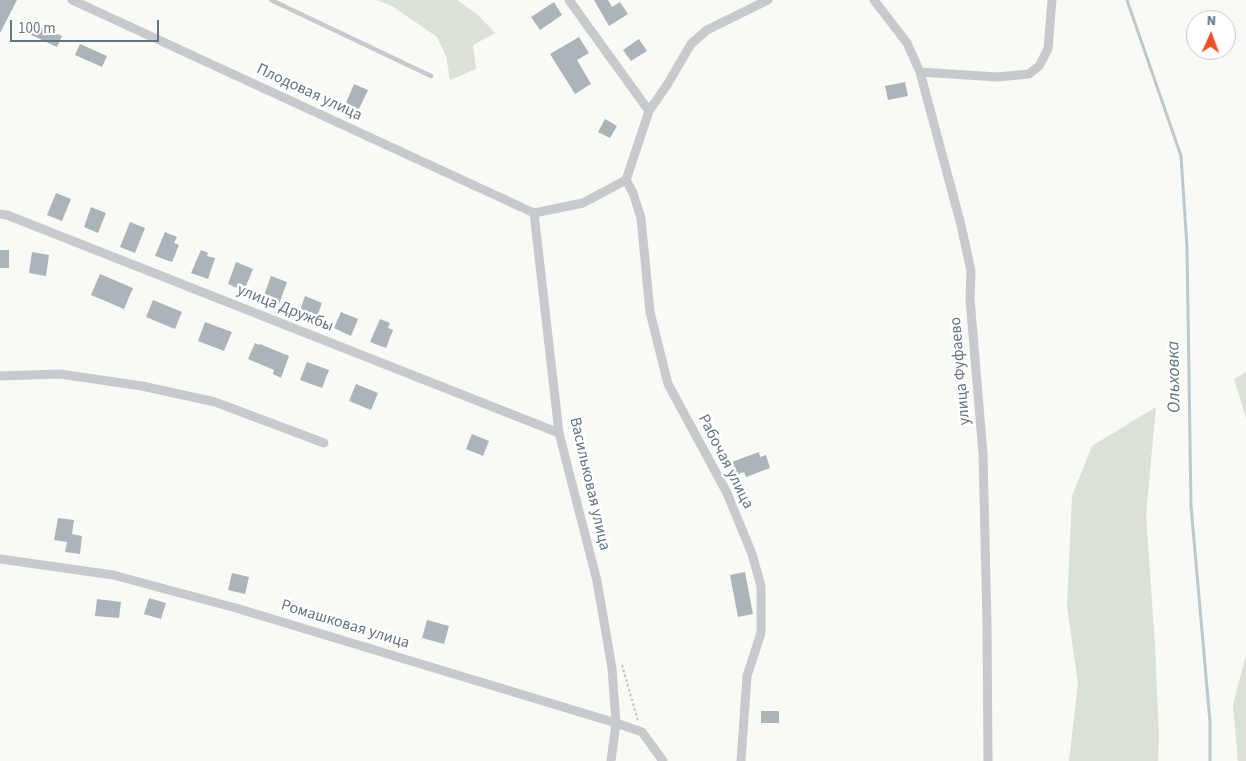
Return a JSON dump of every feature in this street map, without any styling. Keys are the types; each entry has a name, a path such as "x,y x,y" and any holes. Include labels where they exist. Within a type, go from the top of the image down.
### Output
{"street":[{"name":"Плодовая улица","path":"72,0 534,213"},
{"path":"570,0 649,111"},
{"path":"534,213 583,203 626,180 649,111 691,44 707,30 768,0"},
{"name":"улица Фуфаево","path":"874,0 907,43 920,72 961,224 971,270 970,299 983,454 988,761"},
{"path":"920,72 997,77 1029,74 1039,66 1048,49 1052,0"},
{"name":"Рабочая улица","path":"626,180 633,193 641,218 650,312 668,384 727,493 752,554 761,586 760,633 747,676 741,761"},
{"name":"Васильковая улица","path":"534,213 559,433 597,581 612,668 616,723 611,761"},
{"name":"улица Дружбы","path":"0,214 7,215 559,433"},
{"path":"0,376 60,374 142,386 215,402 324,443"},
{"name":"Ромашковая улица","path":"0,559 123,577 236,608 616,723 642,732 663,761"}],"lane":[{"path":"271,0 431,76"}],"shaded area":[{"path":"376,0 457,0 477,14 495,33 473,45 476,69 450,80 446,56 437,37 392,6"},
{"path":"1246,372 1246,418 1234,379"},
{"path":"1156,407 1146,515 1155,645 1159,737 1158,761 1069,761 1078,684 1067,606 1072,496 1092,446"},
{"path":"1246,655 1246,761 1238,761 1233,705"}],"building":[{"path":"0,0 17,0 0,33"},
{"path":"594,0 608,0 612,7 620,2 628,14 609,26"},
{"path":"554,2 562,15 540,30 531,17"},
{"path":"36,25 62,36 57,47 31,35"},
{"path":"579,37 589,53 577,60 591,84 575,94 550,54"},
{"path":"639,39 647,51 631,61 623,50"},
{"path":"80,44 107,56 102,67 75,55"},
{"path":"905,82 908,96 888,100 885,86"},
{"path":"354,84 368,90 358,111 345,105"},
{"path":"605,119 617,126 610,138 598,132"},
{"path":"56,193 71,199 62,221 47,215"},
{"path":"91,207 106,213 98,233 84,227"},
{"path":"130,222 145,228 135,253 120,247"},
{"path":"165,232 177,237 174,243 179,245 172,262 155,256"},
{"path":"0,250 9,250 9,268 0,268"},
{"path":"201,250 208,253 207,256 215,258 208,279 191,273"},
{"path":"32,252 49,255 46,276 29,273"},
{"path":"236,262 253,269 244,291 228,284"},
{"path":"100,274 133,288 124,309 91,295"},
{"path":"271,276 287,282 279,304 275,302 274,306 262,301"},
{"path":"305,296 322,303 316,319 299,313"},
{"path":"153,300 182,312 175,329 146,317"},
{"path":"341,312 358,319 351,336 334,328"},
{"path":"380,319 390,323 388,328 393,330 386,348 370,342"},
{"path":"205,322 232,332 224,351 198,341"},
{"path":"255,343 289,356 281,378 273,374 274,370 248,359"},
{"path":"307,362 329,370 322,388 300,380"},
{"path":"356,384 378,393 371,410 349,401"},
{"path":"472,434 489,441 483,456 466,449"},
{"path":"759,452 760,457 766,455 770,468 746,477 744,472 733,476 729,463"},
{"path":"58,518 74,520 72,534 82,536 80,554 65,552 67,542 54,540"},
{"path":"745,572 753,614 738,617 730,575"},
{"path":"232,573 249,577 245,594 228,590"},
{"path":"149,598 166,603 161,619 144,614"},
{"path":"97,599 121,602 119,618 95,616"},
{"path":"427,620 449,626 444,644 422,638"},
{"path":"761,711 779,711 779,723 761,723"}],"waterway":[{"name":"Ольховка","path":"1127,0 1181,156 1187,247 1191,506 1210,722 1210,761"}]}
